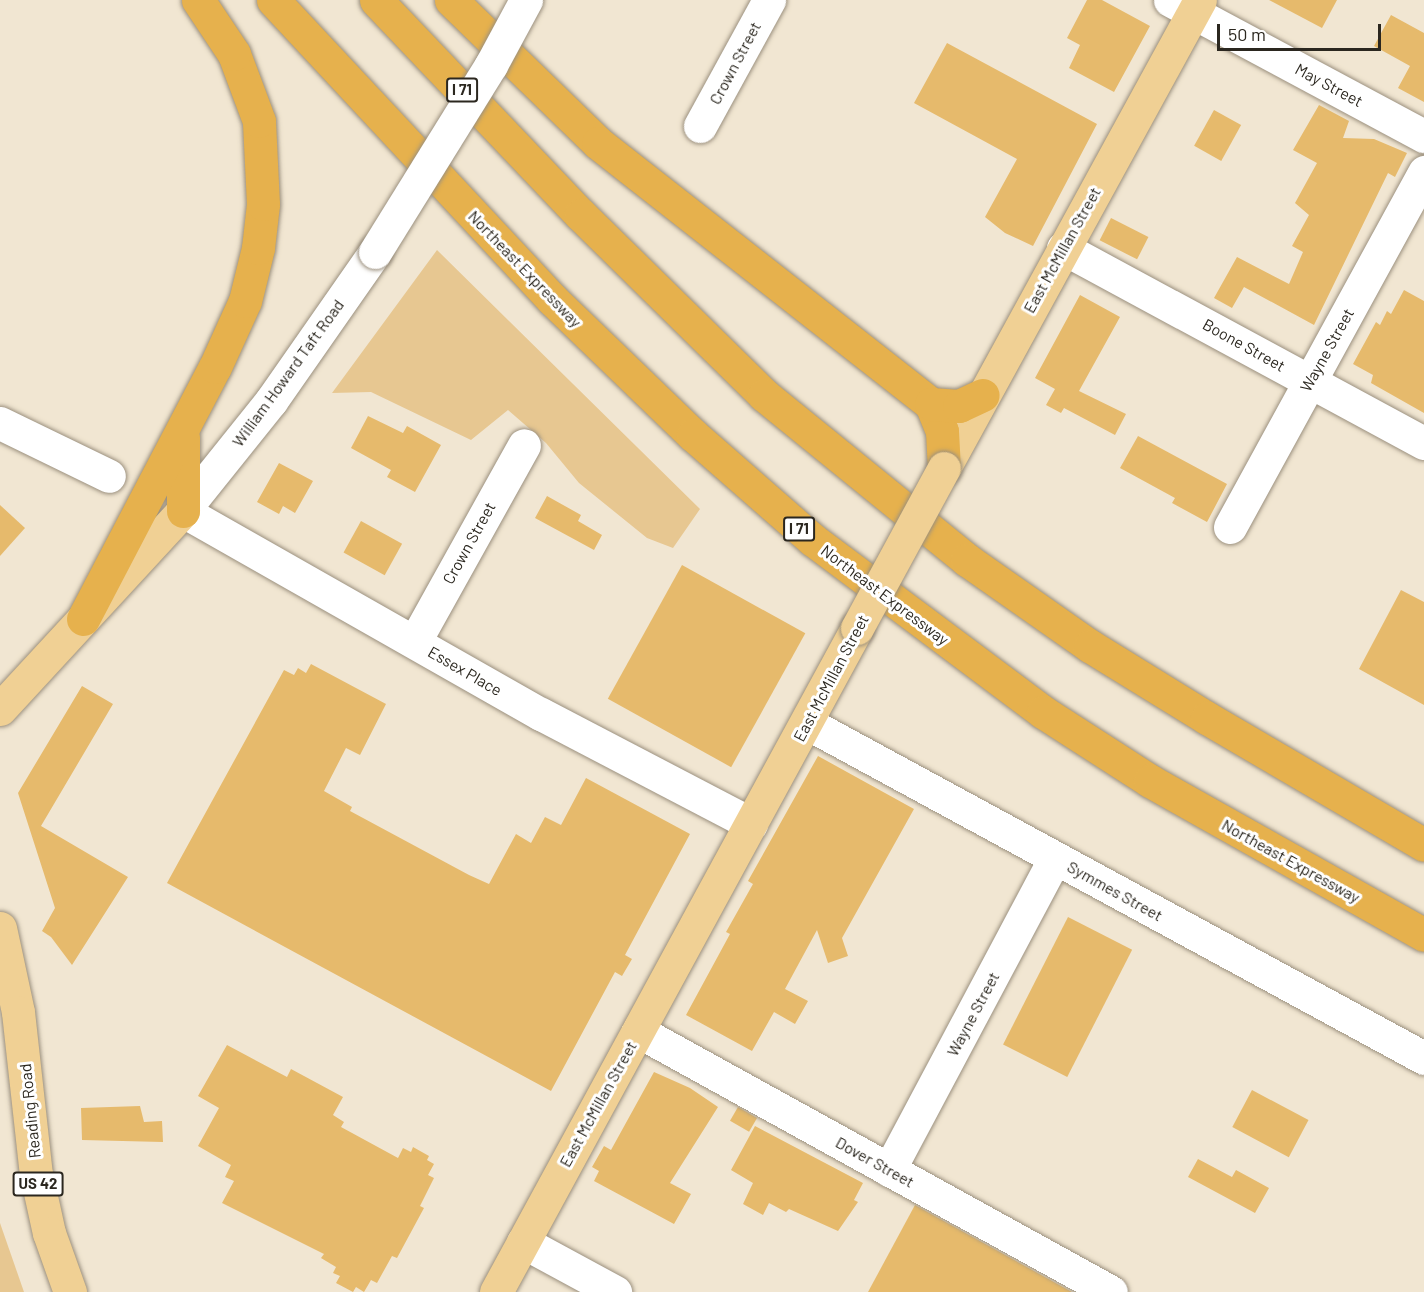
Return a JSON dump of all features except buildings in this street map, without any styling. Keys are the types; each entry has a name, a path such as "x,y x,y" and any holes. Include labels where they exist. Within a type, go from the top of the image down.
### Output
{"highway":[{"path":"83,619 183,433 245,301 258,248 263,204 259,121 234,54 198,0"},
{"name":"Northeast Expressway","path":"273,0 554,300 693,435 813,540 1043,712 1150,781 1424,935"},
{"name":"I 71","path":"376,0 581,215 755,387 967,560 1090,646 1197,712 1424,845"},
{"path":"451,0 598,143 931,404 942,431 944,468"},
{"path":"931,404 959,406 983,395"},
{"path":"183,433 183,511"}],"main road":[{"name":"East McMillan Street","path":"496,1292 1064,248 1187,4"},
{"name":"William Howard Taft Road","path":"0,709 183,511"},
{"name":"Reading Road","path":"0,928 18,1012 36,1174 50,1233 70,1292"}],"street":[{"name":"William Howard Taft Road","path":"183,511 271,401 375,252 492,65 526,0"},
{"name":"Crown Street","path":"700,126 769,0"},
{"name":"May Street","path":"1187,4 1424,136"},
{"name":"Wayne Street","path":"1230,527 1424,172"},
{"name":"Boone Street","path":"1064,248 1424,443"},
{"path":"0,423 109,476"},
{"name":"Crown Street","path":"415,641 524,445"},
{"name":"Essex Place","path":"183,511 541,714 751,824"},
{"name":"Symmes Street","path":"807,723 1424,1058"},
{"name":"Wayne Street","path":"889,1170 1056,858"},
{"name":"Dover Street","path":"638,1031 1112,1292"},
{"path":"523,1242 615,1292"}],"shaded area":[{"path":"437,250 700,509 673,548 647,538 579,483 546,443 508,410 471,440 371,392 332,393"},
{"path":"0,1223 24,1292 0,1292"}]}
